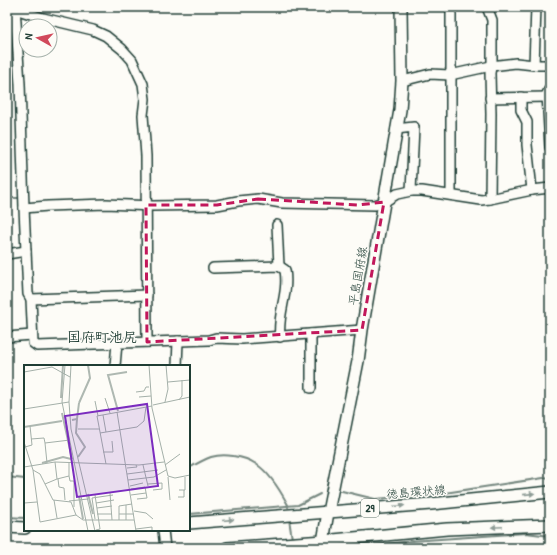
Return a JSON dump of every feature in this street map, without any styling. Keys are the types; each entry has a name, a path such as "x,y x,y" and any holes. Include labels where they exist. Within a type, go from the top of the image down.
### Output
{"main road":[{"name":"平島国府線","path":"323,544 358,361 400,110 402,81 401,7"},
{"name":"徳島環状線","path":"190,523 431,504 550,492"},
{"path":"227,548 323,544 447,529 550,525"},
{"path":"7,527 24,528"}],"street":[{"path":"451,7 451,195"},
{"path":"487,7 492,20 490,73 490,200"},
{"path":"534,65 536,7"},
{"path":"147,342 146,156 142,115 145,99 143,84 132,60 122,49 106,36 93,30 42,18 15,8 20,84 28,294 31,299 33,343 37,346 209,340 216,338 242,339 362,330"},
{"path":"402,81 430,74 452,74 491,66 516,63 548,65"},
{"path":"490,98 521,97 549,93 550,147"},
{"path":"521,97 521,110 527,122 527,145 532,190"},
{"path":"396,128 414,127 411,191"},
{"path":"24,208 106,204 191,206 217,205 258,199 282,203 375,204 384,202 397,194 411,191 422,191 490,200 532,190 550,188"},
{"path":"277,225 279,266"},
{"path":"7,254 26,251"},
{"path":"213,268 279,266 285,270 287,279 286,295 280,317 280,336"},
{"path":"31,299 147,295"},
{"path":"311,388 315,378 312,334"},
{"path":"7,337 32,335"},
{"path":"177,365 178,341"},
{"path":"115,365 117,343"},
{"path":"163,531 165,548"}],"highlighted area":[{"path":"258,199 358,205 384,202 362,330 147,342 146,205 217,205"}],"waterway":[{"path":"7,198 20,198"},
{"path":"190,467 205,459 222,455 239,457 253,462 274,482 288,507"},
{"path":"7,477 24,479"},
{"path":"338,491 375,499 438,494 550,477"},
{"path":"190,514 298,505 320,494"},
{"path":"7,517 24,518"},
{"path":"289,519 292,539"},
{"path":"349,548 412,541 526,533 550,536"}],"district":[{"name":"国府町池尻","path":"102,337"}]}
